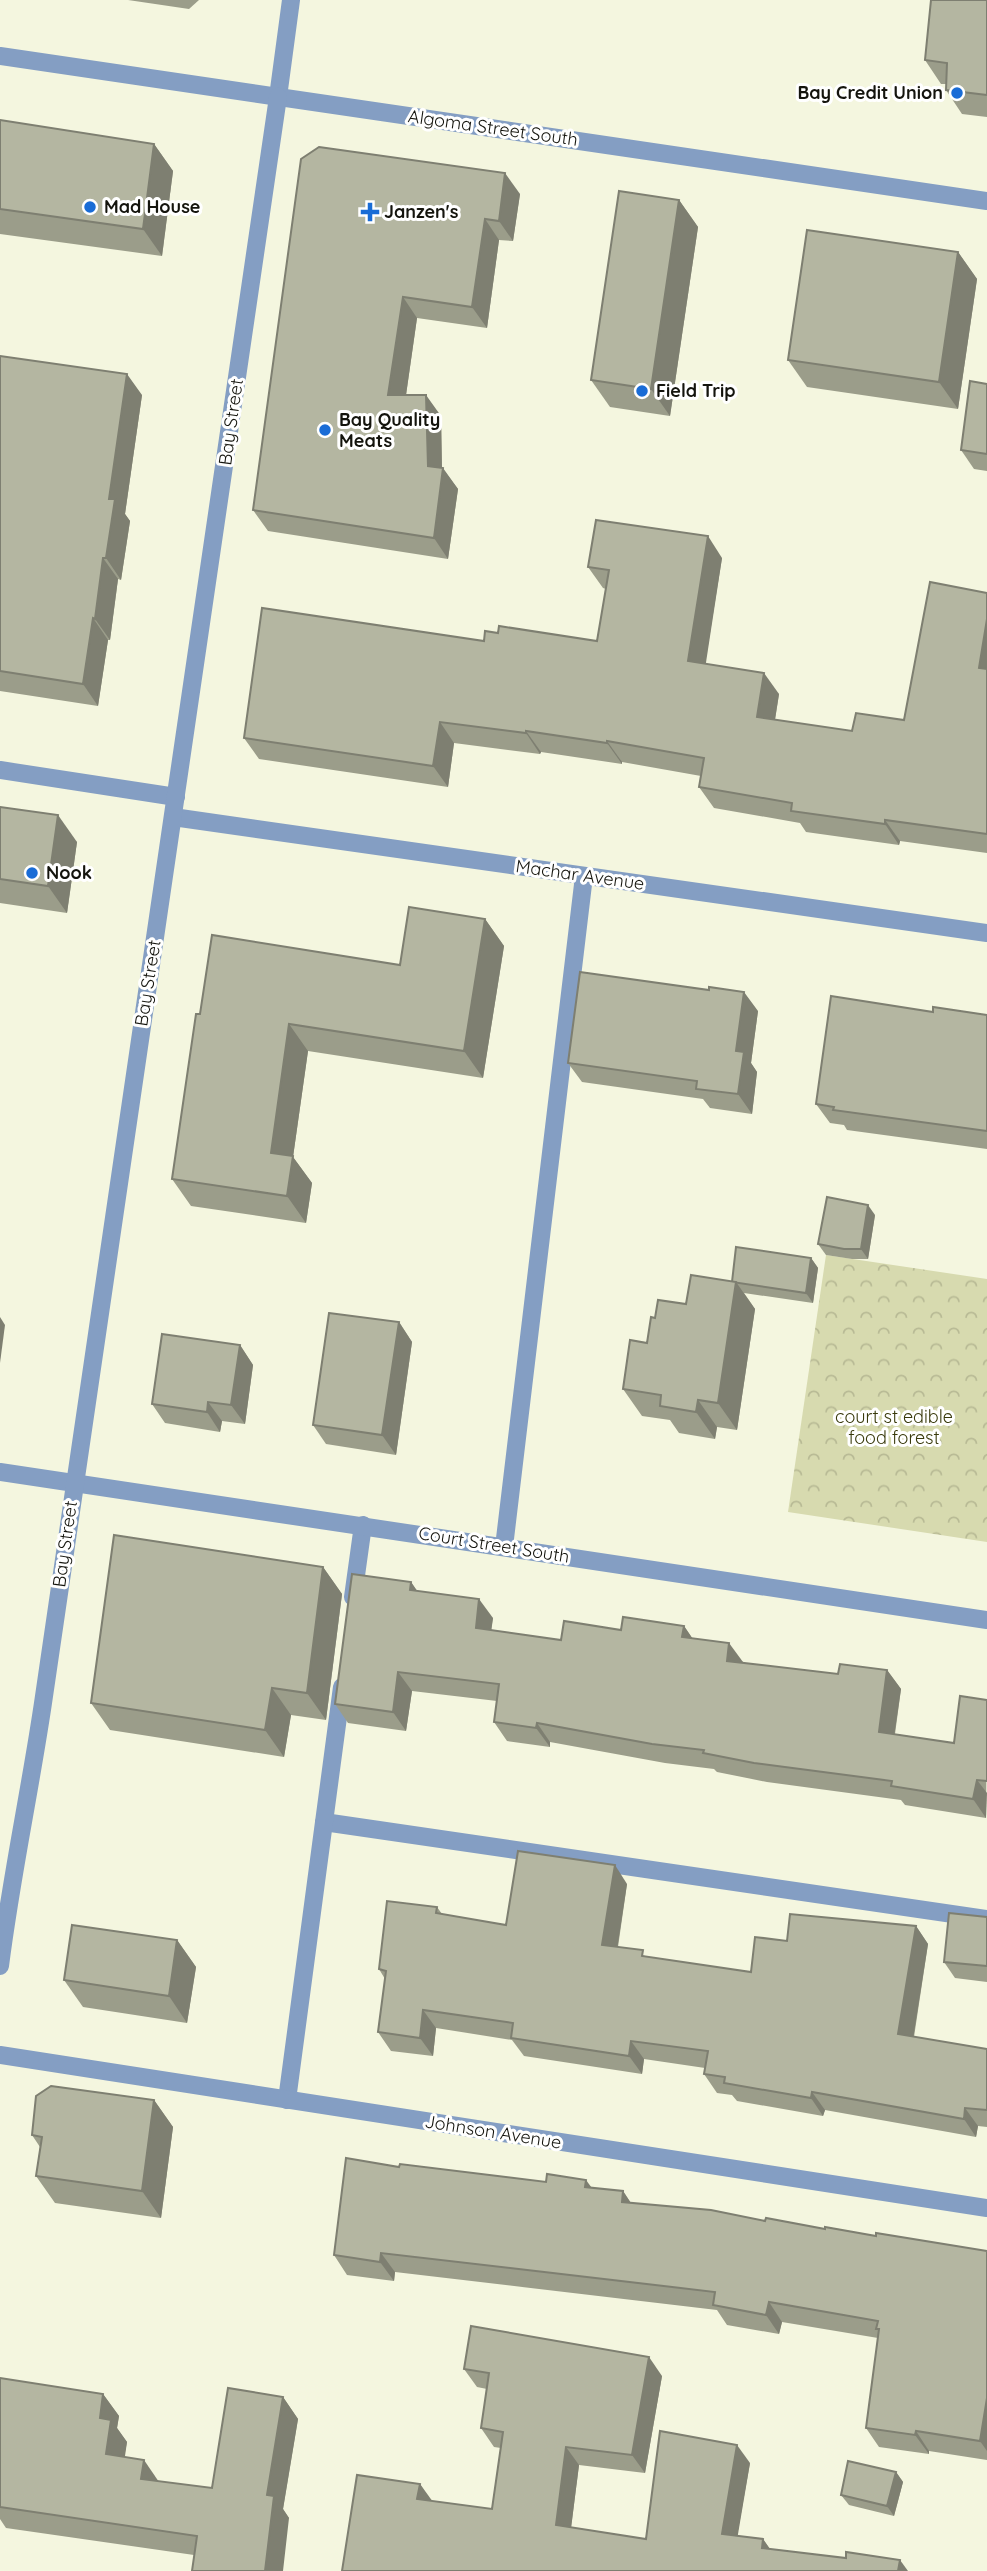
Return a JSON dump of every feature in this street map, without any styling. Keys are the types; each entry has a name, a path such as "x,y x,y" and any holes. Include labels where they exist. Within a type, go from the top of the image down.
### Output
{"street":[{"name":"Bay Street","path":"0,1966 2,1931 42,1709 73,1481 176,797 291,0"},
{"name":"Algoma Street South","path":"0,56 987,201"},
{"path":"0,770 176,797"},
{"name":"Machar Avenue","path":"173,817 987,933"},
{"path":"504,1547 584,876"},
{"name":"Court Street South","path":"0,1472 987,1620"},
{"path":"351,1620 363,1525"},
{"path":"287,2100 343,1674"},
{"path":"324,1822 987,1919"},
{"name":"Johnson Avenue","path":"0,2055 987,2208"}],"green space":[{"name":"court st edible food forest","path":"826,1255 987,1279 987,1542 788,1512"}],"building":[{"path":"931,0 987,0 987,95 946,90 947,63 925,60"},
{"path":"0,120 154,144 143,229 0,209"},
{"path":"319,147 505,173 499,221 485,219 472,307 403,297 388,395 426,395 428,466 443,468 434,538 253,510 301,159"},
{"path":"619,191 679,200 651,389 591,380"},
{"path":"807,230 958,252 939,382 788,360"},
{"path":"0,356 127,374 109,499 115,499 83,684 0,671"},
{"path":"970,381 987,384 987,454 961,450"},
{"path":"596,520 708,536 688,661 764,673 757,717 852,731 856,713 904,720 930,582 987,593 987,619 979,668 987,669 987,834 791,811 792,803 699,787 704,758 607,741 440,722 433,766 244,738 262,608 484,641 485,631 498,633 499,626 597,641 609,570 588,567"},
{"path":"0,807 58,815 48,886 0,879"},
{"path":"409,907 485,919 464,1051 289,1024 271,1153 293,1156 287,1196 172,1179 196,1014 200,1014 212,935 400,965"},
{"path":"580,972 709,990 709,987 744,992 736,1051 744,1052 738,1094 696,1089 697,1081 568,1063"},
{"path":"831,996 933,1012 933,1007 987,1015 987,1131 833,1110 834,1107 816,1104"},
{"path":"827,1197 868,1205 861,1249 818,1244"},
{"path":"736,1247 811,1258 806,1293 732,1282"},
{"path":"691,1275 736,1282 718,1403 698,1400 696,1412 660,1406 661,1395 623,1389 630,1340 647,1343 651,1317 655,1318 658,1300 686,1304"},
{"path":"329,1313 399,1322 382,1435 313,1425"},
{"path":"162,1334 240,1345 231,1405 208,1402 207,1412 152,1404"},
{"path":"114,1535 323,1567 307,1693 272,1688 265,1730 91,1703"},
{"path":"352,1574 411,1582 410,1590 479,1599 476,1628 561,1640 564,1621 621,1630 623,1617 684,1626 682,1637 729,1643 727,1661 838,1674 840,1664 887,1670 879,1732 954,1743 960,1696 987,1700 987,1781 977,1780 973,1799 891,1786 892,1781 754,1763 703,1753 704,1750 652,1744 537,1723 536,1728 494,1722 499,1684 398,1672 393,1712 335,1704"},
{"path":"518,1851 615,1865 602,1945 643,1950 642,1956 751,1972 755,1937 787,1941 790,1914 916,1926 898,2034 987,2049 987,2110 965,2108 964,2119 812,2092 811,2098 724,2083 725,2077 704,2074 708,2051 631,2041 629,2056 511,2038 513,2023 423,2010 420,2038 378,2032 386,1971 379,1969 387,1901 437,1907 436,1913 506,1925"},
{"path":"949,1913 987,1917 987,1966 944,1962"},
{"path":"72,1925 177,1940 169,1996 64,1980"},
{"path":"51,2086 154,2100 142,2191 36,2176 42,2137 32,2135 36,2096"},
{"path":"346,2158 399,2167 400,2164 546,2182 547,2174 586,2180 585,2187 623,2191 622,2202 711,2210 765,2221 766,2218 825,2229 876,2236 876,2233 987,2251 987,2398 980,2441 916,2431 915,2435 866,2428 878,2321 769,2302 766,2315 713,2305 715,2292 381,2253 380,2262 334,2255"},
{"path":"471,2326 649,2357 632,2455 566,2447 556,2525 646,2539 660,2431 737,2445 722,2534 763,2539 762,2548 846,2558 846,2552 900,2560 898,2571 342,2571 357,2475 420,2484 417,2499 492,2509 503,2432 481,2428 489,2373 464,2369"},
{"path":"0,2378 103,2394 100,2418 111,2420 106,2454 144,2460 141,2479 212,2488 228,2388 283,2397 267,2495 274,2496 265,2571 192,2571 197,2536 0,2507"},
{"path":"848,2461 896,2472 887,2506 841,2495"}],"place":[{"name":"Bay Credit Union","path":"957,93"},
{"name":"Mad House","path":"90,207"},
{"name":"Janzen's","path":"370,212"},
{"name":"Field Trip","path":"642,391"},
{"name":"Bay Quality Meats","path":"325,430"},
{"name":"Nook","path":"32,873"}]}
